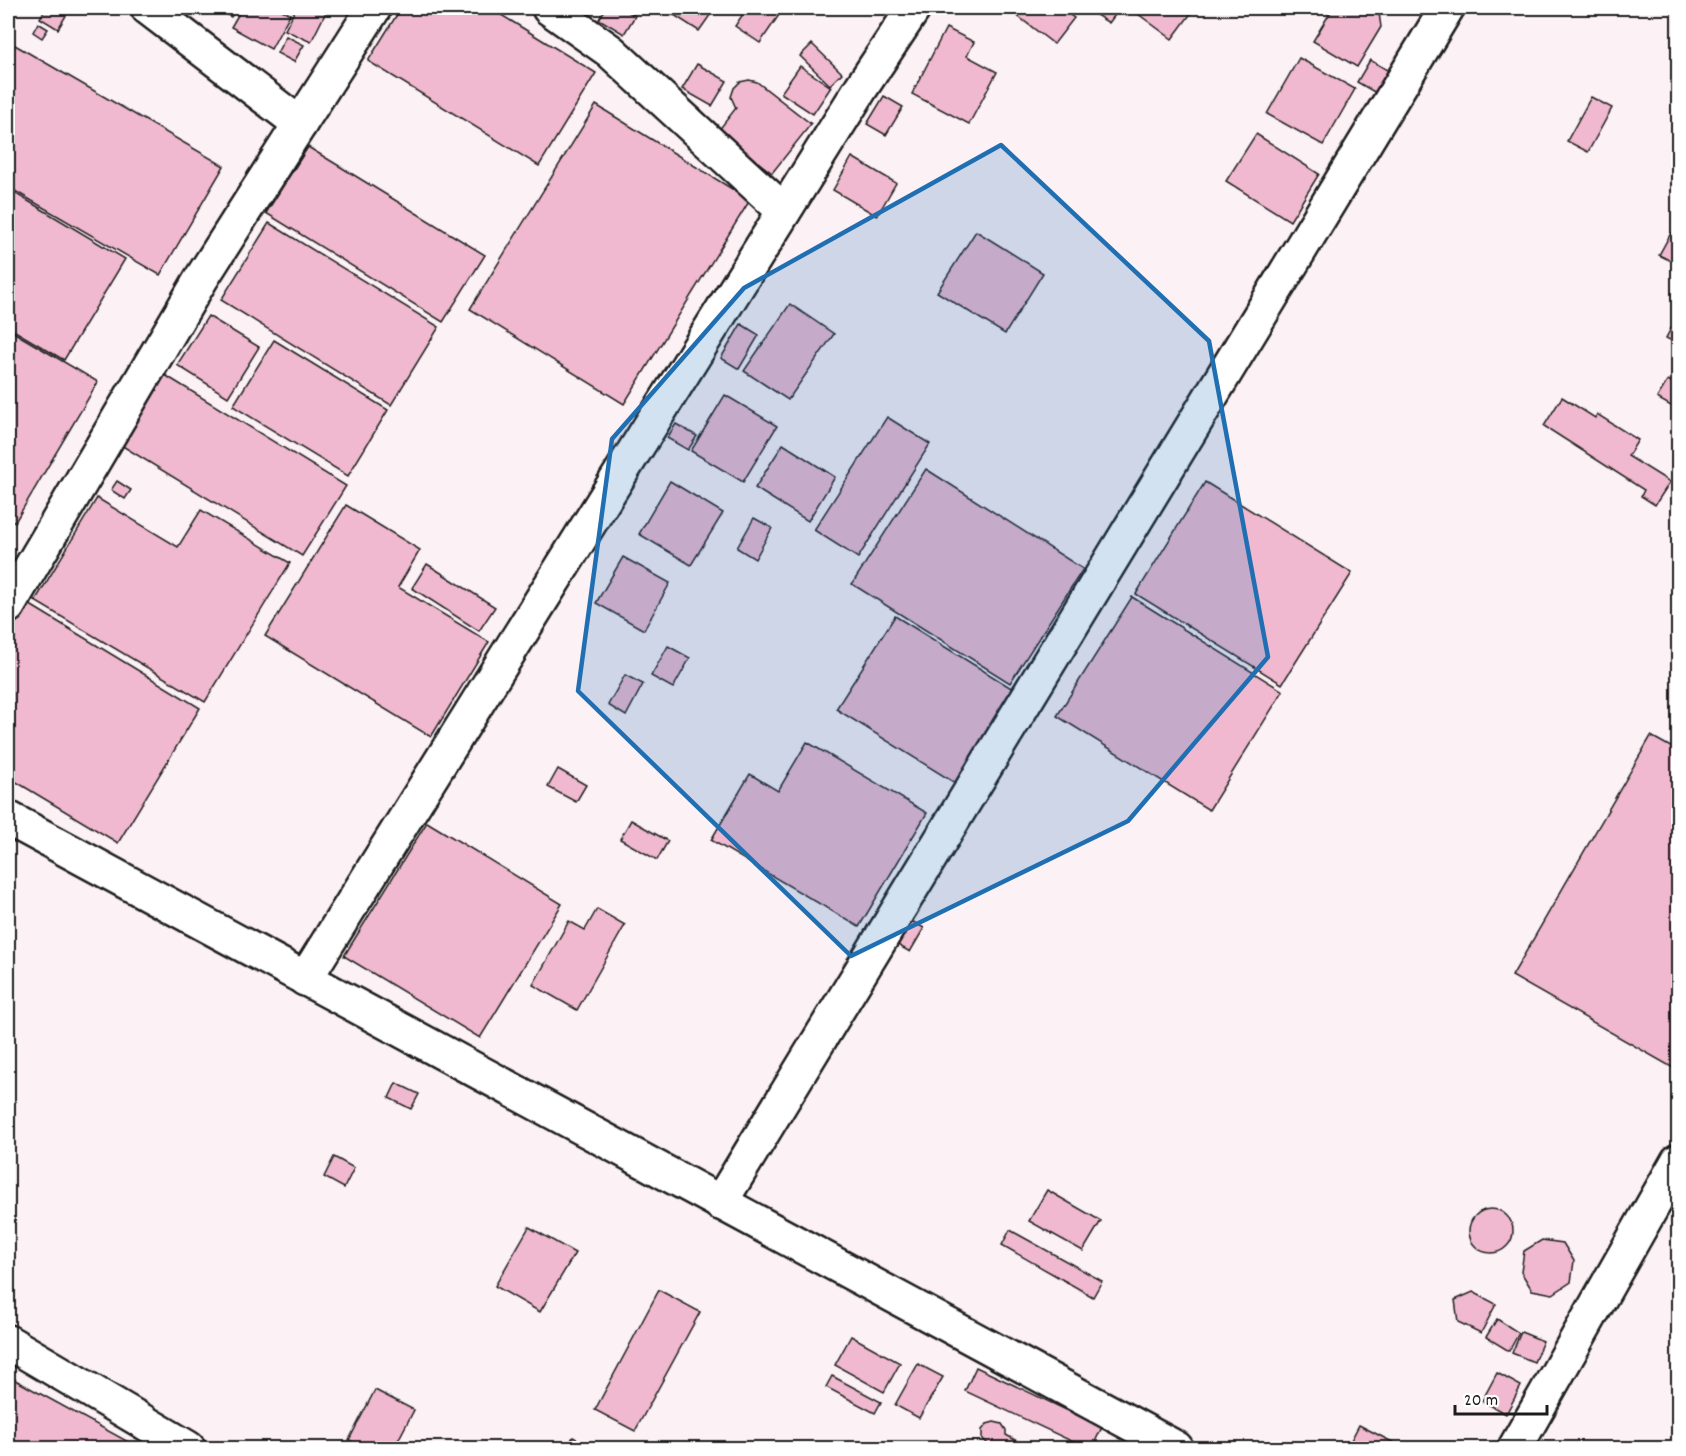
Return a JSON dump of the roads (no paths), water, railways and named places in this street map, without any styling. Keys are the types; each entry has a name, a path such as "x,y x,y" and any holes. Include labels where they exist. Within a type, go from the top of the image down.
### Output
{"street":[{"path":"148,8 300,124"},
{"path":"8,606 201,279 374,8"},
{"path":"549,8 610,51 784,211"},
{"path":"305,979 784,211 914,8"},
{"path":"720,1203 1447,8"},
{"path":"8,818 1176,1449"},
{"path":"1515,1449 1678,1161"},
{"path":"8,1342 188,1449"}]}
